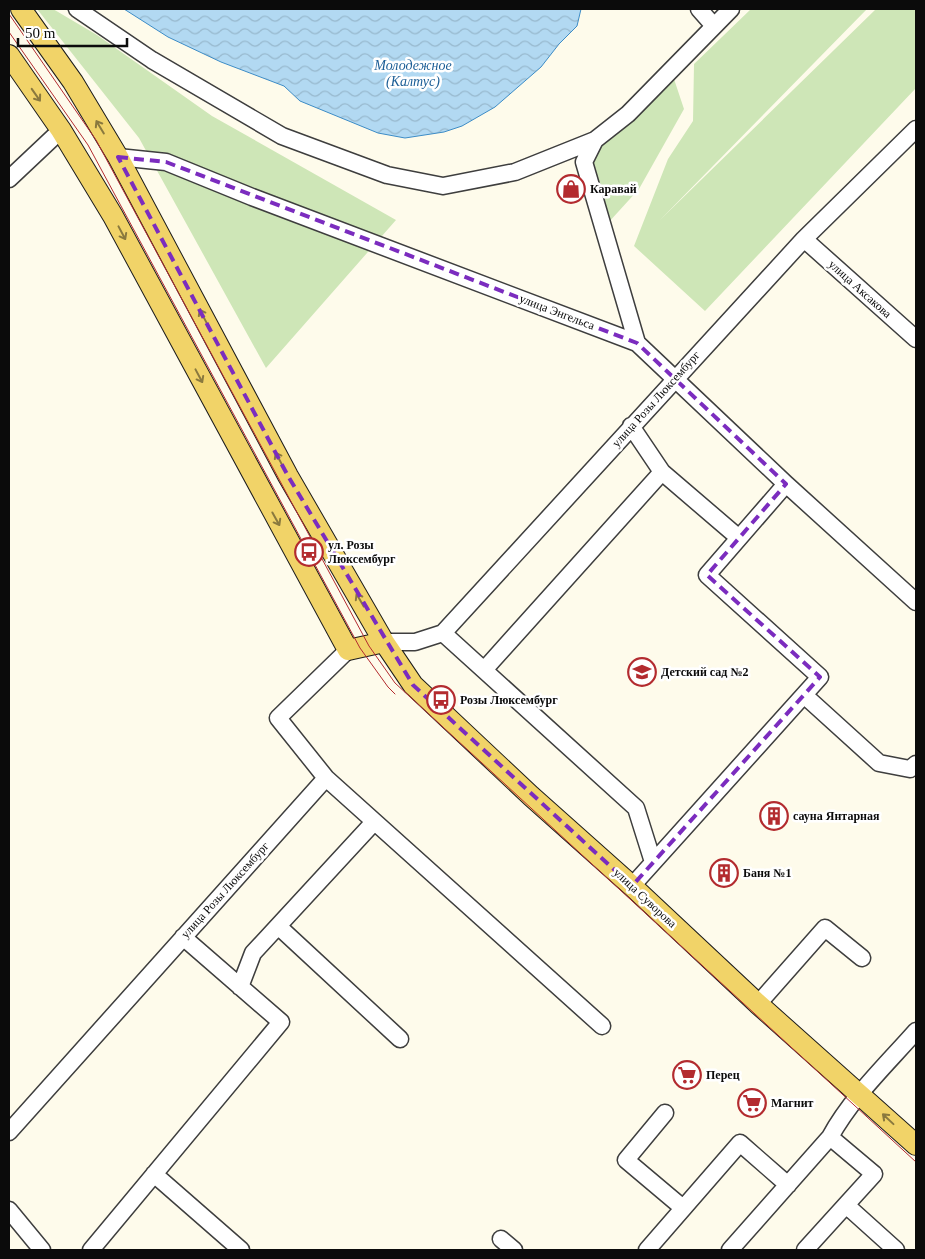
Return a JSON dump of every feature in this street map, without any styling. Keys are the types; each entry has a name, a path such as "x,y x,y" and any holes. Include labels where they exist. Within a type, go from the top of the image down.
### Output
{"main road":[{"name":"улица Суворова","path":"20,9 73,82 118,157 288,476 384,642 414,685 531,796 632,886 758,1004 860,1093 916,1145"},
{"path":"9,55 61,130 113,216 348,650 384,642"}],"street":[{"path":"77,9 169,70 282,136 387,175 443,186 515,172 595,140 628,114 731,9"},
{"path":"699,9 714,26"},
{"name":"улица Розы Люксембург","path":"384,642 415,642 443,633 804,239 916,129"},
{"path":"9,179 61,130"},
{"path":"595,140 584,162 605,248 637,342"},
{"name":"улица Энгельса","path":"118,157 166,162 261,201 637,342 674,380 916,602"},
{"name":"улица Аксакова","path":"804,239 916,340"},
{"path":"631,426 662,472 739,538"},
{"path":"484,670 662,472"},
{"path":"632,886 820,677 706,574 786,484"},
{"path":"443,633 636,808 654,862"},
{"path":"348,650 278,718 326,778 602,1026"},
{"path":"804,695 879,763 910,769 916,764"},
{"name":"улица Розы Люксембург","path":"9,1132 326,778"},
{"path":"240,987 253,953 374,822"},
{"path":"278,926 400,1039"},
{"path":"758,1004 825,928 862,958"},
{"path":"91,1250 281,1022 183,937"},
{"path":"730,1250 830,1137 841,1118 860,1093 916,1031"},
{"path":"665,1113 626,1160 683,1208"},
{"path":"805,1250 874,1174 830,1137"},
{"path":"647,1250 740,1143 788,1184"},
{"path":"154,1174 241,1250"},
{"path":"846,1205 896,1250"},
{"path":"9,1210 42,1250"},
{"path":"501,1239 514,1250"}],"highlighted area":[{"path":"118,157 166,162 637,343 786,484 707,575 820,677 632,886 413,685 288,476"}],"green space":[{"path":"37,9 53,9 97,35 212,116 396,220 266,368 139,138"},
{"path":"751,9 867,9 660,220 876,9 916,9 916,88 705,311 634,246 668,159 693,121 694,64"},
{"path":"673,76 684,109 639,189 608,223 593,168 597,139"}],"water":[{"name":"Молодежное (Калтус)","path":"124,9 581,9 577,26 559,44 541,67 495,107 462,126 444,132 405,138 378,133 300,101 284,86 221,62 168,37"}],"tram line":[{"path":"9,14 96,140 369,646 395,683 916,1162"},
{"path":"9,32 88,145 360,648 395,694"}],"place":[{"name":"Каравай","path":"571,189"},
{"name":"ул. Розы Люксембург","path":"309,552"},
{"name":"Детский сад №2","path":"642,672"},
{"name":"Розы Люксембург","path":"441,700"},
{"name":"сауна Янтарная","path":"774,816"},
{"name":"Баня №1","path":"724,873"},
{"name":"Перец","path":"687,1075"},
{"name":"Магнит","path":"752,1103"}]}
